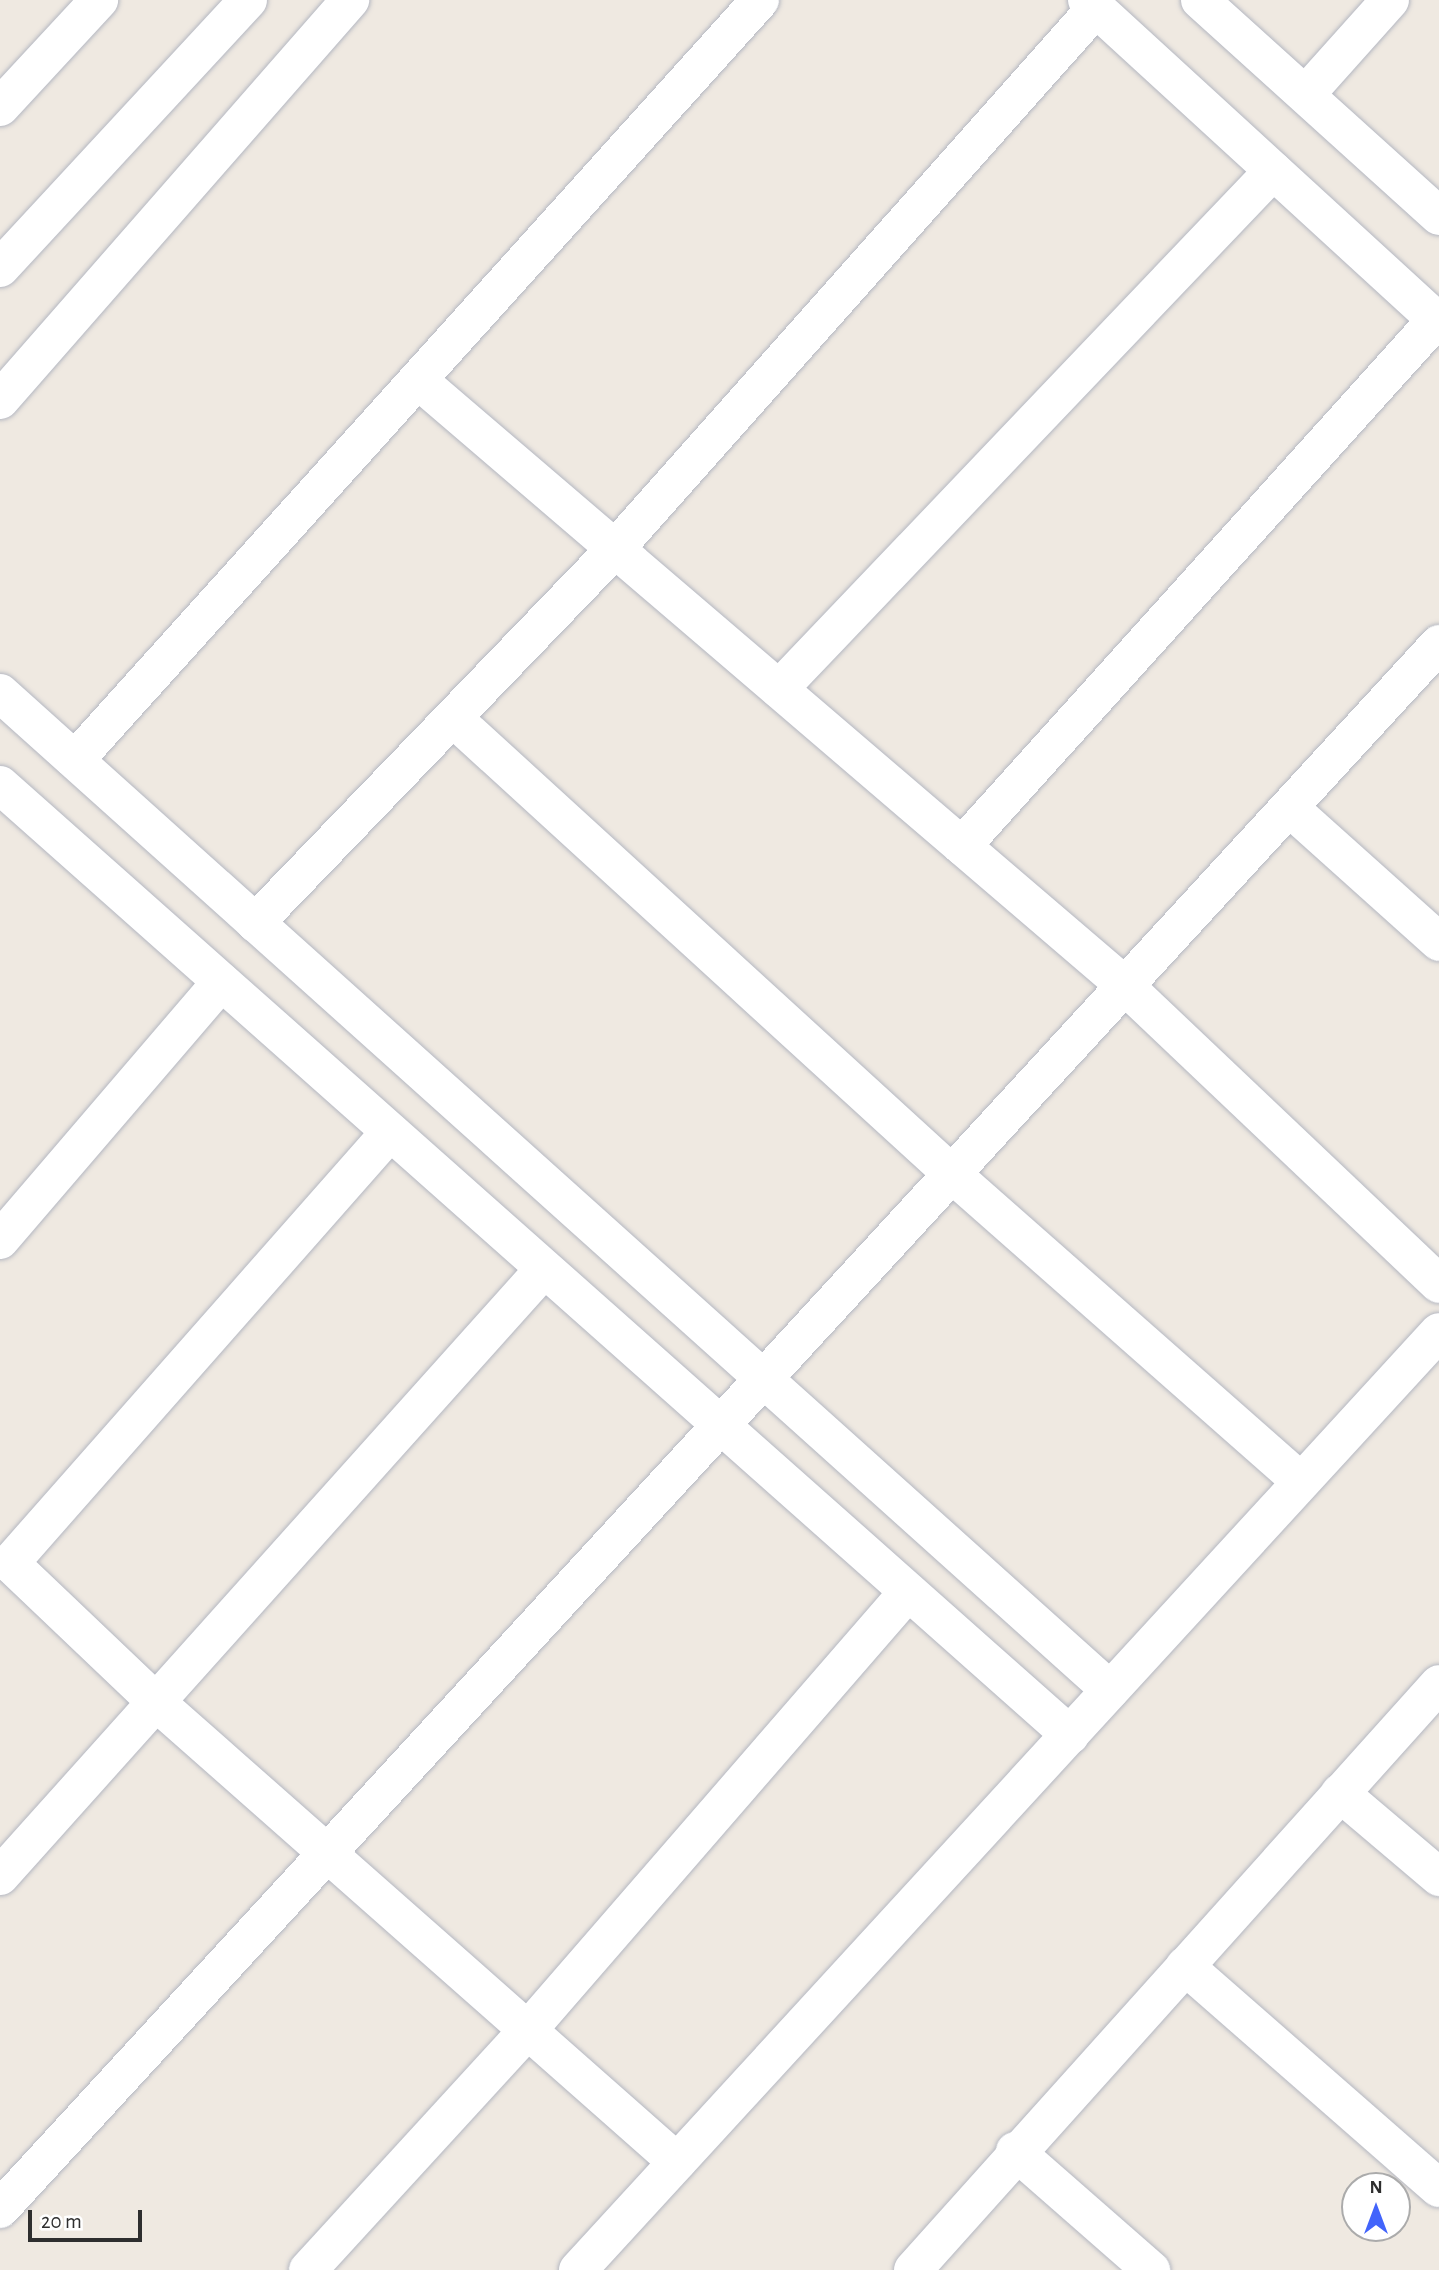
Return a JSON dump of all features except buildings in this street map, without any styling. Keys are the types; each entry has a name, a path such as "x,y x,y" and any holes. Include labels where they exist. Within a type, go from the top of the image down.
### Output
{"street":[{"path":"0,107 99,0"},
{"path":"0,268 248,0"},
{"path":"0,400 350,0"},
{"path":"75,760 760,0"},
{"path":"1200,0 1439,216"},
{"path":"1306,94 1390,0"},
{"path":"256,923 615,549 1092,4 1438,321 962,846"},
{"path":"779,689 1273,171"},
{"path":"418,380 1122,984 1439,1284"},
{"path":"0,2209 761,1377 952,1174 1122,984 1436,654"},
{"path":"0,693 1110,1690"},
{"path":"453,718 952,1174 1301,1482"},
{"path":"0,785 1070,1735"},
{"path":"1291,809 1439,942"},
{"path":"0,1240 221,982"},
{"path":"390,1132 5,1558 156,1702 328,1851 677,2162"},
{"path":"0,1876 544,1269"},
{"path":"578,2270 1439,1332"},
{"path":"308,2270 528,2030 908,1592"},
{"path":"913,2270 1015,2151 1439,1684"},
{"path":"1340,1793 1439,1877"},
{"path":"1185,1966 1439,2188"},
{"path":"1015,2151 1151,2270"}]}
